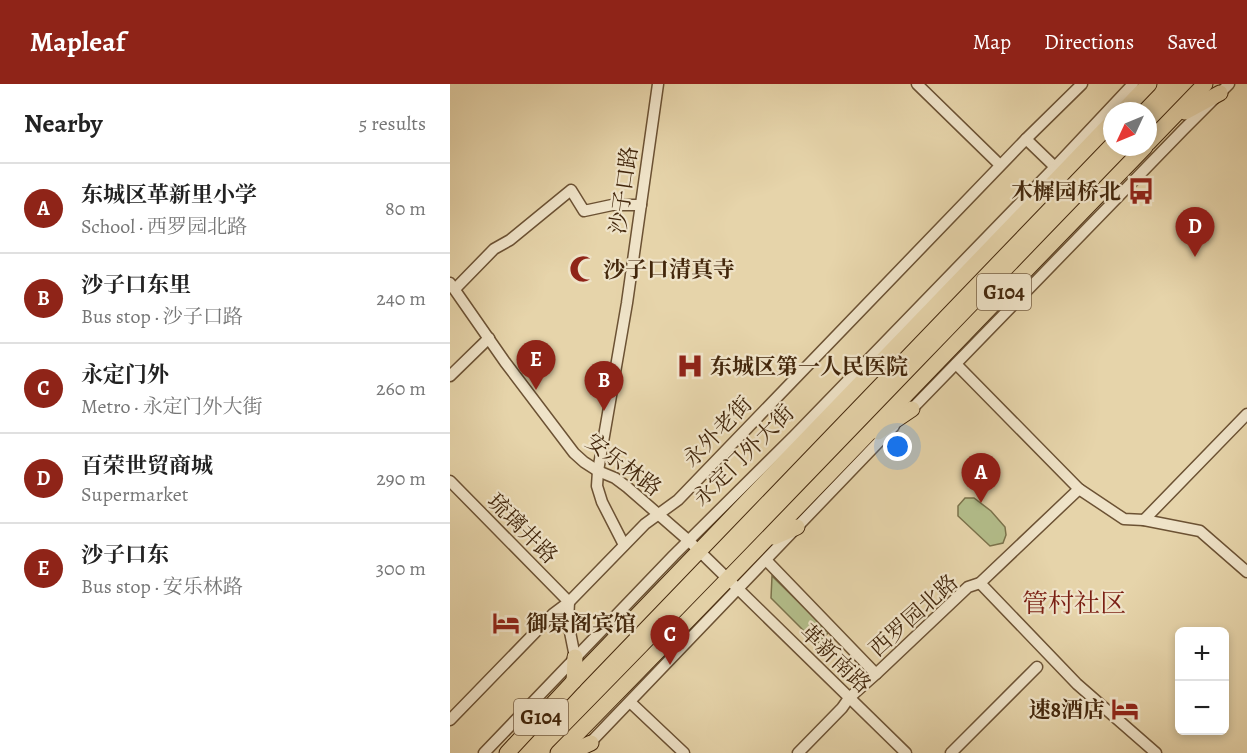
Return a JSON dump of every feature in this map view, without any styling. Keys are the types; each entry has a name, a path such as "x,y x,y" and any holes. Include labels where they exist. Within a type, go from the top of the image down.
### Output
{"highway":[{"path":"1132,102 1149,84"},
{"path":"1157,134 1205,84"},
{"path":"1172,119 1224,89"},
{"name":"永定门外大街","path":"507,753 694,546 1103,131"},
{"name":"G104","path":"558,753 733,585 765,541 1136,156"},
{"path":"853,448 912,409"},
{"path":"765,541 797,527"},
{"path":"574,681 575,657"},
{"path":"569,753 586,748"}],"street":[{"name":"沙子口路","path":"624,545 602,502 597,486 598,471 627,303 658,84"},
{"path":"917,84 1000,165"},
{"name":"永外老街","path":"450,720 645,524 678,500 1000,165 1082,84"},
{"name":"永定门外大街","path":"484,753 575,657 694,546 789,442 1133,84"},
{"path":"586,748 630,702 733,585 766,560 1224,89"},
{"path":"1026,139 1055,167"},
{"path":"452,286 494,249 510,240 571,190 584,211 612,205 641,205"},
{"name":"安乐林路","path":"452,286 574,453 598,471 615,478 659,514 733,585"},
{"path":"450,376 489,338"},
{"path":"956,364 1079,489 1124,519 1144,520 1200,531 1247,572"},
{"path":"1144,520 1247,414"},
{"name":"琉璃井路","path":"450,481 569,602"},
{"name":"西罗园北路","path":"798,753 849,698 968,587 980,583 1079,489"},
{"path":"766,560 876,674"},
{"name":"西罗园北路","path":"980,583 1077,684 1156,753"},
{"name":"革新南路","path":"733,585 906,753"},
{"path":"569,602 568,622 575,657"},
{"path":"951,753 1037,667"},
{"path":"630,702 684,753"}],"green space":[{"path":"965,498 974,498 991,511 1005,527 1006,535 1003,543 990,546 958,516 958,506"},
{"path":"772,576 829,632 817,644 771,598"}],"place":[{"name":"木樨园桥北","path":"1141,191"},
{"name":"百荣世贸商城","path":"1195,257"},
{"name":"沙子口清真寺","path":"583,269"},
{"name":"东城区第一人民医院","path":"690,366"},
{"name":"沙子口东","path":"536,390"},
{"name":"沙子口东里","path":"604,411"},
{"name":"东城区革新里小学","path":"981,503"},
{"name":"御景阁宾馆","path":"506,623"},
{"name":"永定门外","path":"670,665"},
{"name":"速8酒店","path":"1125,709"}],"district":[{"name":"管村社区","path":"1074,603"}]}
